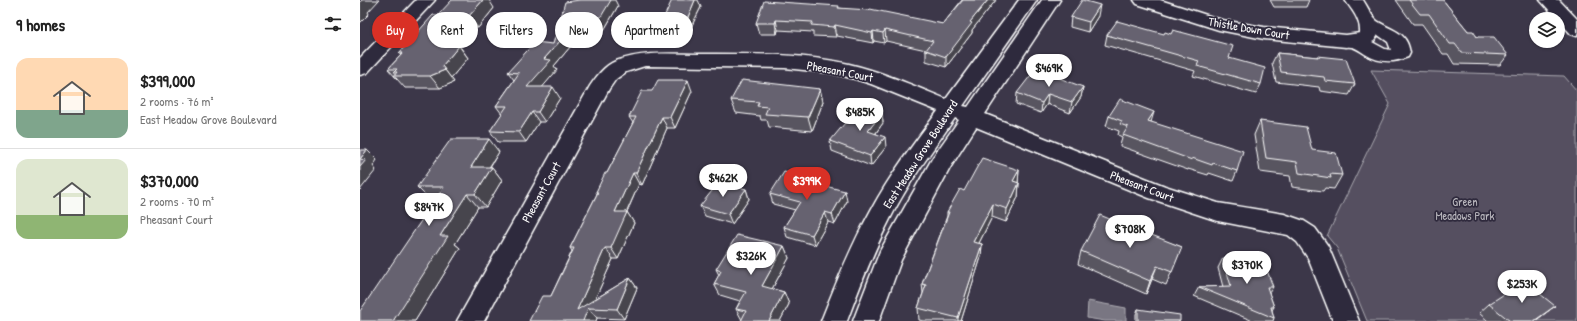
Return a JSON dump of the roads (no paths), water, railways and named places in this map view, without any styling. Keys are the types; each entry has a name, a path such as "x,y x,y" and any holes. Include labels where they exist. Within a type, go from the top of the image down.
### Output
{"main road":[{"path":"360,69 426,0"},
{"name":"East Meadow Grove Boulevard","path":"834,321 851,276 880,215 910,165 1028,0"},
{"name":"East Meadow Grove Boulevard","path":"866,321 889,258 941,163 1051,0"},
{"name":"Thistle Down Court","path":"1143,0 1198,19 1242,29 1346,41 1358,40"},
{"path":"1354,0 1369,24 1371,31 1368,37 1358,40"},
{"path":"1549,0 1577,30"},
{"path":"1358,40 1370,49 1385,56 1396,56 1401,53 1401,47 1394,37 1369,24"},
{"name":"Pheasant Court","path":"470,321 608,74 622,65 645,60 792,62 831,67 878,79 1164,195 1218,212 1284,224 1296,228 1306,235 1319,253 1346,321"}],"park label":[{"name":"Green Meadows Park","path":"1465,208"}]}
